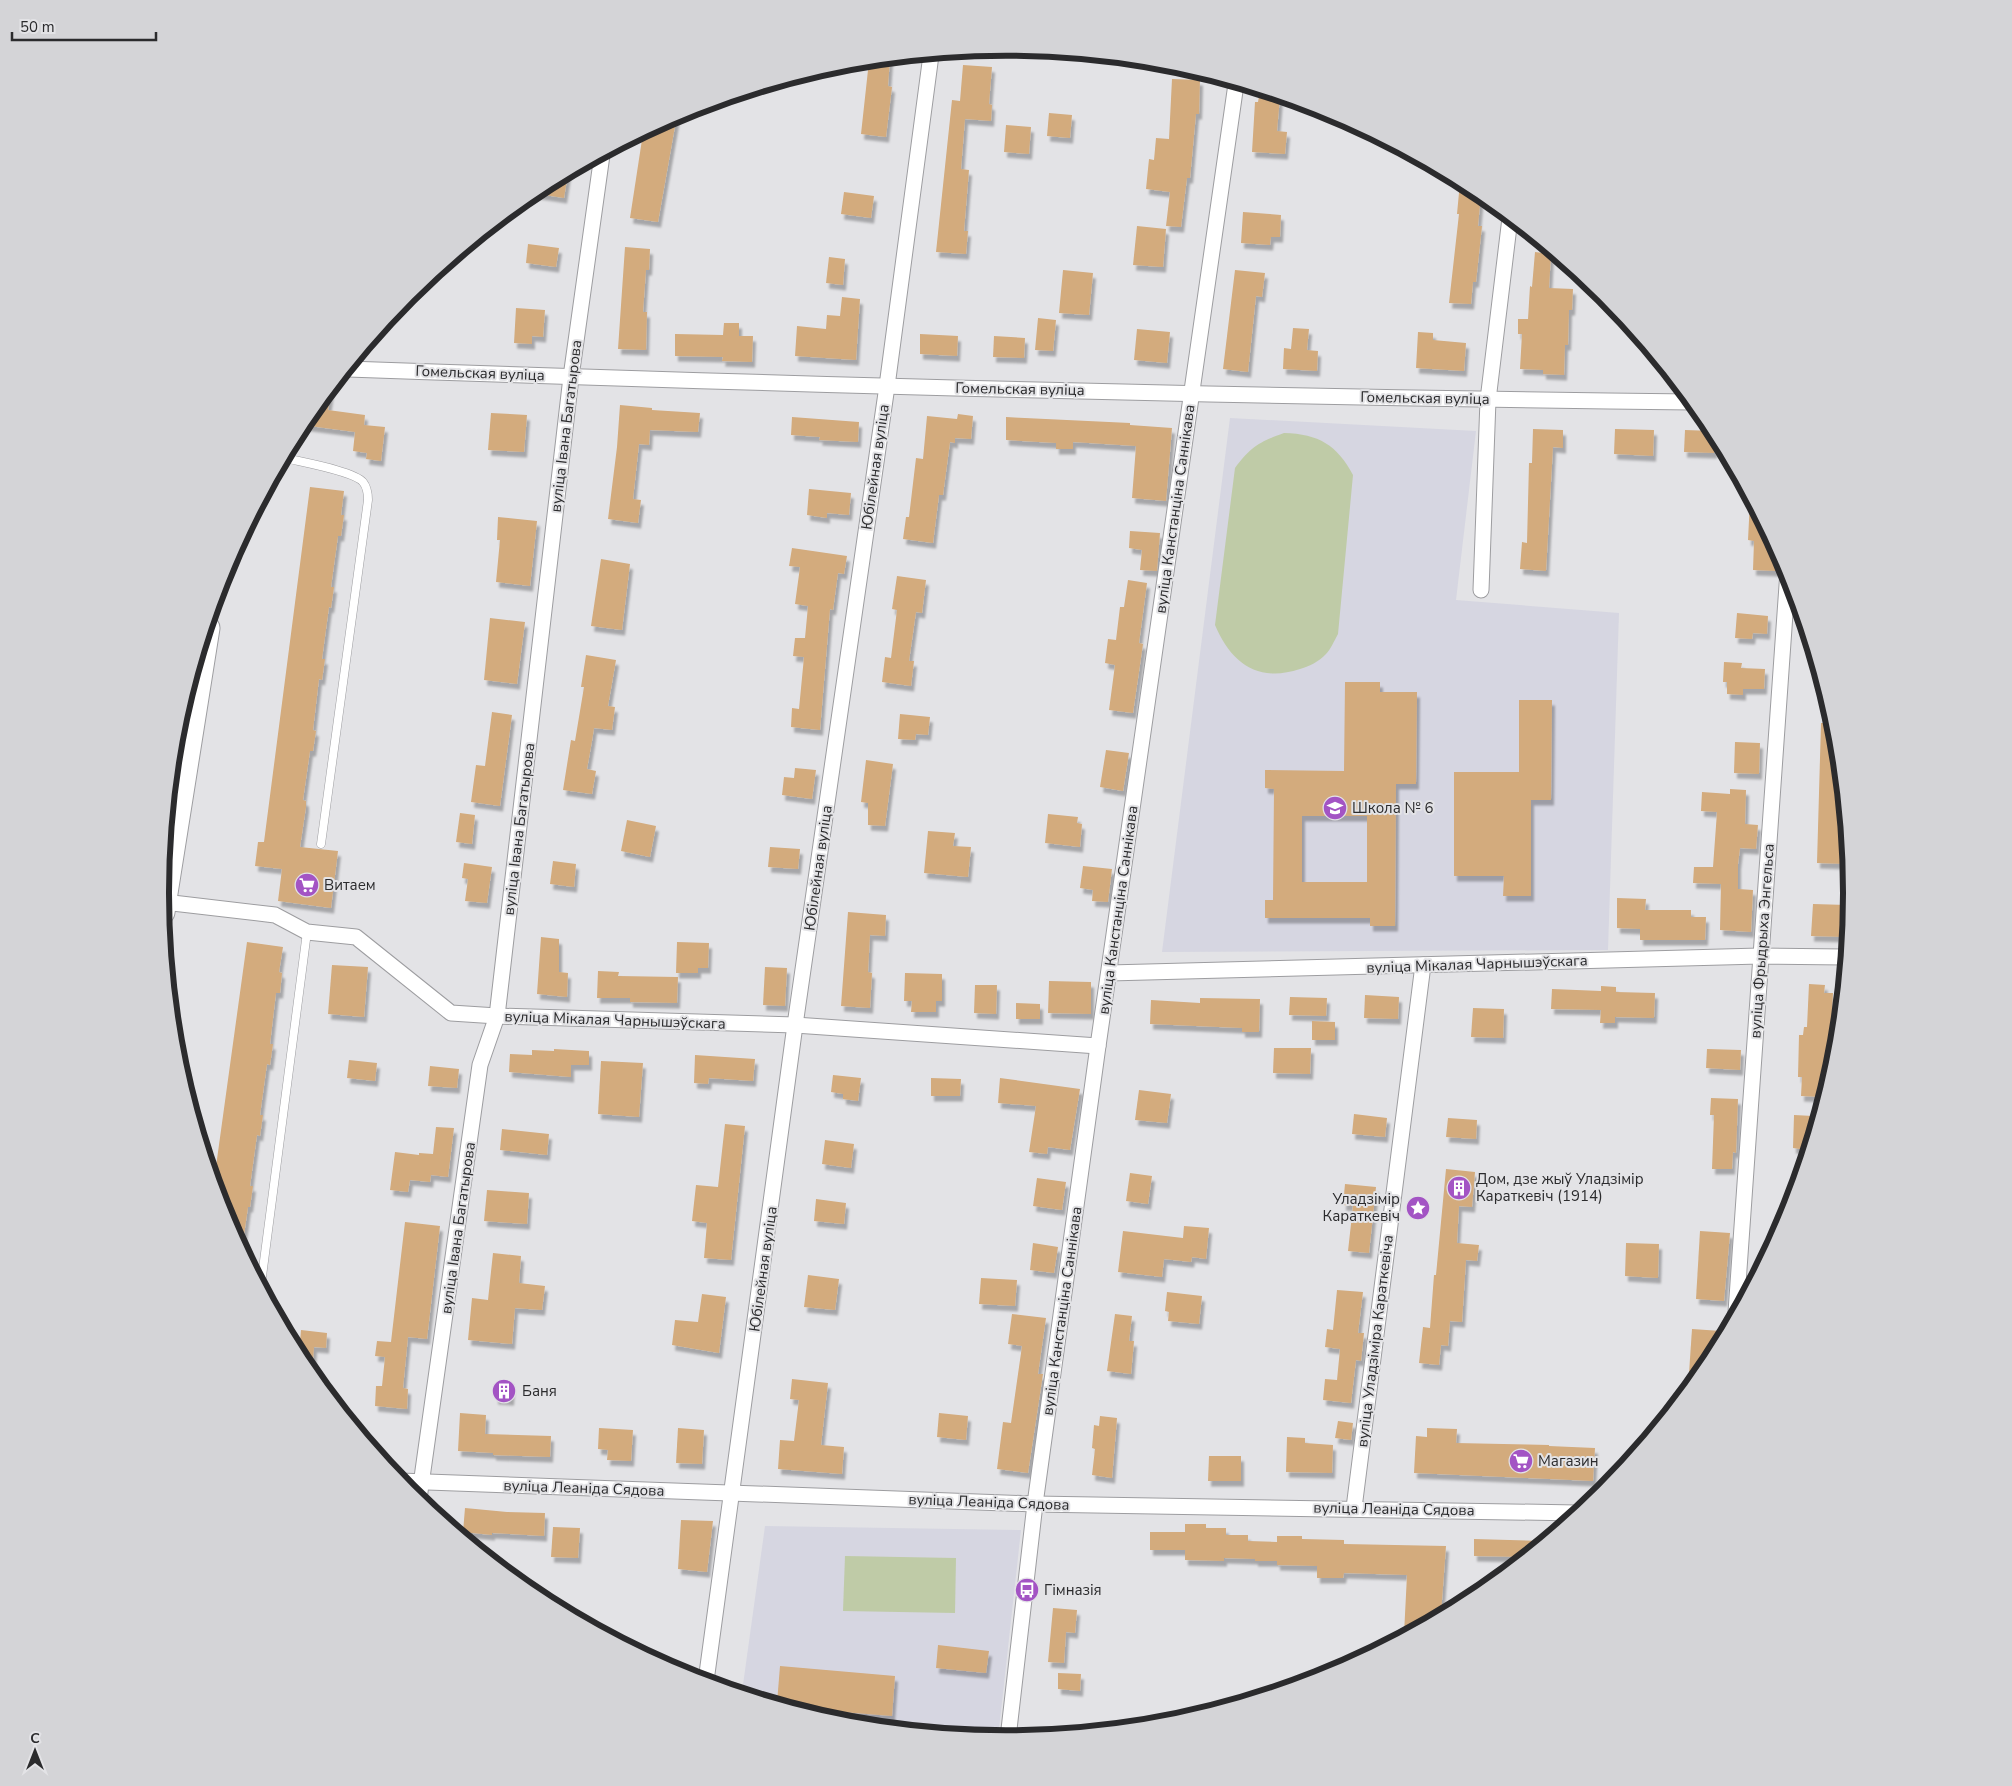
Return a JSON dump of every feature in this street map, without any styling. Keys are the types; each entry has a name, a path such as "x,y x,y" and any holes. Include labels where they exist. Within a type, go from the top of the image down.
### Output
{"main road":[{"path":"170,862 201,666"}],"street":[{"name":"Юбілейная вуліца","path":"707,1674 795,1025 887,386 930,60"},
{"name":"вуліца Канстанціна Саннікава","path":"1009,1730 1035,1504 1098,1046 1235,89"},
{"name":"вуліца Івана Багатырова","path":"420,1491 480,1065 497,1016 571,377 601,161"},
{"path":"1481,590 1488,400 1509,225"},
{"name":"Гомельская вуліца","path":"354,369 887,386 1488,400 1683,402"},
{"name":"вуліца Фрыдрыха Энгельса","path":"1737,1300 1786,593"},
{"name":"вуліца Мікалая Чарнышэўскага","path":"170,907 275,915 307,932 356,937 451,1013 795,1025 1098,1046"},
{"name":"вуліца Мікалая Чарнышэўскага","path":"1109,973 1760,956 1840,957"},
{"name":"вуліца Уладзіміра Караткевіча","path":"1354,1508 1423,966"},
{"name":"вуліца Леаніда Сядова","path":"411,1481 1035,1504 1354,1508 1567,1514"}],"lane":[{"path":"291,459 350,474 362,481 368,492 321,844"},
{"path":"262,1275 307,932"}],"shaded area":[{"path":"1230,418 1476,431 1456,600 1619,613 1608,950 1162,952"},
{"path":"765,1526 1021,1530 999,1730 897,1723 843,1714 789,1701 743,1687"}],"green space":[{"path":"1284,433 1307,436 1326,443 1340,456 1353,475 1338,634 1328,652 1321,659 1303,668 1285,673 1271,673 1259,671 1238,659 1229,650 1215,625 1235,468 1256,446"},
{"path":"845,1556 956,1558 955,1613 843,1611"}],"building":[{"path":"890,64 888,86 892,87 886,137 861,134 868,68"},
{"path":"963,65 992,67 989,104 992,105 991,121 965,119 961,169 969,170 964,231 968,231 966,254 936,252 952,100 960,101"},
{"path":"1172,79 1200,80 1199,114 1196,114 1190,178 1187,178 1181,227 1166,226 1170,192 1146,189 1149,159 1154,160 1156,138 1169,139"},
{"path":"1259,96 1279,103 1277,131 1287,132 1285,154 1252,152 1255,102 1258,102"},
{"path":"1049,113 1072,115 1070,138 1047,136"},
{"path":"675,125 658,222 630,218 642,140"},
{"path":"1006,125 1031,127 1029,154 1004,152"},
{"path":"567,181 564,198 544,195"},
{"path":"1459,190 1480,204 1478,226 1482,226 1476,282 1473,282 1471,304 1449,303 1459,214 1457,214"},
{"path":"844,192 874,196 871,218 841,214"},
{"path":"1243,212 1281,215 1280,237 1271,237 1270,245 1241,243"},
{"path":"1137,226 1166,229 1163,267 1133,265"},
{"path":"528,244 559,248 556,267 526,263"},
{"path":"625,247 650,249 649,270 646,270 643,312 647,312 646,350 618,349"},
{"path":"1535,252 1545,253 1551,258 1549,288 1573,289 1572,310 1569,310 1568,345 1565,345 1564,375 1543,374 1543,370 1520,369 1522,334 1518,334 1518,319 1528,319 1530,286 1532,287"},
{"path":"829,257 845,259 843,285 826,283"},
{"path":"1063,270 1093,273 1089,315 1059,313"},
{"path":"1235,270 1265,273 1262,297 1256,296 1248,372 1223,369"},
{"path":"842,297 860,299 856,360 795,356 797,326 826,329 827,315 840,316"},
{"path":"516,308 545,310 543,337 532,336 532,344 514,343"},
{"path":"1038,318 1056,320 1053,351 1035,350"},
{"path":"724,323 739,323 739,336 753,336 752,362 722,361 723,357 675,356 675,334 723,335"},
{"path":"1293,328 1309,329 1307,350 1318,351 1317,371 1283,369 1284,348 1291,349"},
{"path":"1137,329 1170,332 1167,363 1134,360"},
{"path":"1418,332 1433,333 1433,340 1466,343 1464,371 1416,368"},
{"path":"920,334 958,336 957,356 920,354"},
{"path":"994,336 1025,338 1024,358 993,357"},
{"path":"329,401 328,410 365,415 364,425 385,427 381,461 366,459 367,453 353,451 355,432 311,426"},
{"path":"620,405 652,408 652,410 700,413 698,432 650,430 649,445 639,444 633,499 641,500 638,523 608,519"},
{"path":"491,413 527,415 524,452 488,450"},
{"path":"958,414 973,416 971,439 955,438 955,443 950,442 943,495 939,495 933,543 903,539 906,517 909,517 916,458 923,459 927,416 957,419"},
{"path":"792,417 859,422 858,442 819,440 820,437 791,435"},
{"path":"1006,417 1130,423 1130,425 1172,428 1166,501 1132,498 1136,446 1073,442 1073,449 1056,449 1056,443 1006,440"},
{"path":"1533,429 1563,430 1563,448 1553,447 1546,571 1520,569 1522,542 1527,543 1529,463 1532,463"},
{"path":"1615,429 1654,430 1653,456 1614,454"},
{"path":"1685,430 1704,431 1714,448 1714,453 1684,452"},
{"path":"310,487 344,491 341,515 344,515 341,536 338,536 331,587 334,587 331,608 329,607 322,659 325,659 322,680 319,679 313,730 316,731 313,751 310,751 303,800 306,801 306,807 300,847 338,851 331,908 278,901 282,869 255,866 258,842 264,842"},
{"path":"809,489 851,493 849,515 827,513 827,518 807,515"},
{"path":"1749,510 1776,567 1776,571 1753,570 1754,541 1748,540"},
{"path":"498,517 537,521 530,586 496,582 500,540 497,540"},
{"path":"1130,531 1160,533 1157,571 1140,570 1142,550 1129,548"},
{"path":"792,548 847,556 844,574 838,573 833,610 830,609 820,730 791,727 792,708 799,709 804,657 793,656 795,638 805,638 808,606 795,604 800,567 789,566"},
{"path":"601,559 630,564 622,630 591,626"},
{"path":"897,576 926,580 922,613 916,612 909,661 914,661 911,686 882,682 885,657 891,658 897,610 892,609"},
{"path":"1128,580 1147,583 1139,643 1143,644 1133,713 1109,710 1115,665 1105,663 1108,639 1116,640 1120,607 1124,607"},
{"path":"1737,613 1768,616 1767,634 1753,633 1752,639 1735,638"},
{"path":"490,618 525,622 517,684 484,680"},
{"path":"586,655 616,660 608,706 615,707 612,730 594,728 587,769 596,771 592,794 563,790 571,740 575,741 584,687 581,687"},
{"path":"1724,662 1742,663 1741,668 1765,669 1764,689 1743,689 1743,695 1727,694 1727,682 1723,682"},
{"name":"Школа № 6","path":"1345,682 1380,682 1380,692 1417,692 1416,784 1396,784 1395,926 1370,926 1370,918 1265,918 1265,900 1273,900 1274,789 1265,788 1265,770 1344,771","holes":["1302,816 1367,816 1367,882 1302,882"]},
{"path":"1519,700 1552,700 1551,800 1531,800 1531,896 1503,896 1504,876 1454,876 1454,772 1519,772"},
{"path":"492,712 512,715 500,806 471,802 476,765 485,766"},
{"path":"900,714 930,717 928,735 916,734 915,740 898,739"},
{"path":"1821,723 1825,723 1836,784 1842,864 1817,863"},
{"path":"1735,742 1760,743 1759,774 1734,773"},
{"path":"1106,750 1129,753 1123,791 1100,787"},
{"path":"866,760 893,764 885,826 868,825 868,803 861,802"},
{"path":"795,768 816,770 812,799 782,795 784,777 794,778"},
{"path":"1730,789 1746,790 1745,824 1758,825 1756,849 1740,848 1738,864 1738,889 1753,890 1751,932 1720,930 1721,884 1693,883 1694,867 1713,867 1717,812 1701,811 1702,792 1730,794"},
{"path":"460,813 475,815 472,844 456,842"},
{"path":"1048,814 1078,817 1077,823 1082,824 1080,847 1045,843"},
{"path":"627,820 656,826 650,857 621,851"},
{"path":"928,831 955,833 953,846 971,847 968,877 924,873"},
{"path":"770,847 800,849 798,869 768,867"},
{"path":"553,861 576,864 574,887 550,884"},
{"path":"464,863 492,867 487,903 465,901 468,879 462,878"},
{"path":"1083,866 1112,869 1108,902 1092,901 1093,890 1080,888"},
{"path":"1617,898 1646,899 1645,910 1691,910 1691,917 1706,917 1705,940 1640,940 1640,929 1617,928"},
{"path":"1813,904 1843,905 1841,937 1811,936"},
{"path":"848,912 886,915 885,936 870,935 868,972 872,973 870,1008 841,1006"},
{"path":"541,937 559,939 559,972 568,973 567,997 537,994"},
{"path":"247,942 283,947 279,972 282,973 280,993 276,993 270,1044 273,1044 270,1065 267,1064 260,1115 263,1115 260,1136 257,1135 250,1186 253,1186 244,1236 216,1167"},
{"path":"677,942 709,943 708,968 698,968 698,973 676,973"},
{"path":"332,965 368,967 364,1017 328,1014"},
{"path":"765,967 787,968 785,1006 763,1005"},
{"path":"598,971 619,972 618,976 678,977 677,1003 630,1002 630,998 597,998"},
{"path":"905,973 942,974 942,1001 936,1001 936,1012 911,1012 912,1001 904,1001"},
{"path":"1049,981 1091,982 1091,1014 1048,1013"},
{"path":"1809,984 1825,985 1824,993 1833,993 1832,1010 1835,1010 1827,1056 1817,1097 1801,1096 1802,1077 1798,1077 1799,1035 1803,1035 1804,1027 1807,1027"},
{"path":"975,985 997,985 996,1014 974,1013"},
{"path":"1601,986 1616,987 1616,992 1655,993 1654,1018 1615,1017 1615,1023 1600,1023 1601,1010 1551,1009 1552,989 1601,991"},
{"path":"1365,995 1399,997 1398,1019 1364,1018"},
{"path":"1290,997 1327,998 1326,1016 1289,1015"},
{"path":"1200,998 1260,999 1259,1032 1242,1032 1242,1028 1150,1024 1151,1000 1200,1003"},
{"path":"1016,1003 1040,1004 1040,1019 1016,1019"},
{"path":"1473,1008 1504,1009 1503,1038 1471,1037"},
{"path":"1312,1021 1335,1022 1335,1040 1312,1040"},
{"path":"1274,1048 1311,1048 1310,1074 1273,1073"},
{"path":"554,1049 589,1051 589,1065 571,1065 571,1077 509,1072 510,1054 532,1055 532,1050 554,1051"},
{"path":"1707,1049 1741,1050 1740,1070 1706,1068"},
{"path":"695,1055 755,1059 753,1081 709,1078 708,1084 694,1083"},
{"path":"349,1060 377,1063 375,1081 347,1078"},
{"path":"601,1061 643,1063 639,1117 598,1114"},
{"path":"430,1066 459,1069 457,1088 428,1086"},
{"path":"833,1075 861,1078 858,1101 843,1099 843,1094 831,1092"},
{"path":"931,1078 961,1079 960,1096 931,1096"},
{"path":"1000,1078 1080,1089 1070,1150 1048,1147 1047,1154 1029,1152 1036,1106 998,1103"},
{"path":"1139,1090 1171,1094 1167,1123 1135,1120"},
{"path":"1711,1098 1738,1099 1736,1153 1733,1152 1732,1169 1712,1169 1714,1115 1710,1115"},
{"path":"1354,1114 1387,1118 1385,1137 1352,1134"},
{"path":"1794,1115 1812,1116 1802,1149 1793,1148"},
{"path":"1448,1118 1477,1120 1476,1139 1446,1137"},
{"path":"725,1124 745,1126 731,1260 704,1258 707,1223 692,1221 696,1185 718,1187"},
{"path":"436,1127 454,1128 448,1177 431,1175 430,1182 410,1180 408,1192 390,1190 395,1152 419,1155 419,1153 433,1154"},
{"path":"502,1129 549,1134 547,1155 500,1150"},
{"path":"825,1140 854,1144 851,1168 822,1164"},
{"path":"1446,1169 1475,1172 1472,1207 1459,1206 1457,1243 1479,1245 1477,1261 1466,1260 1462,1322 1450,1321 1448,1346 1441,1345 1439,1365 1419,1363 1423,1327 1430,1328"},
{"path":"1130,1173 1152,1176 1148,1204 1126,1201"},
{"path":"1037,1178 1066,1182 1062,1210 1033,1206"},
{"path":"1345,1184 1376,1187 1369,1253 1348,1251 1353,1206 1343,1205"},
{"path":"487,1190 529,1193 527,1224 484,1221"},
{"path":"816,1199 846,1203 844,1224 814,1221"},
{"path":"405,1222 440,1226 427,1339 408,1337 403,1388 408,1389 407,1409 375,1406 376,1386 382,1386 385,1357 375,1356 377,1341 391,1342"},
{"path":"1184,1226 1209,1228 1206,1259 1192,1257 1191,1262 1164,1259 1162,1277 1118,1272 1123,1231 1183,1238"},
{"path":"1700,1231 1730,1233 1724,1301 1696,1299"},
{"path":"1033,1243 1058,1247 1054,1273 1030,1270"},
{"path":"1626,1243 1659,1244 1658,1278 1625,1276"},
{"path":"493,1253 521,1256 519,1283 545,1286 542,1310 515,1308 512,1344 468,1340 472,1298 488,1300"},
{"path":"808,1275 839,1279 835,1310 804,1307"},
{"path":"981,1278 1017,1280 1015,1306 979,1304"},
{"path":"1337,1290 1363,1292 1358,1333 1364,1333 1361,1361 1356,1360 1351,1403 1323,1400 1325,1379 1337,1380 1340,1349 1325,1347 1327,1329 1333,1330"},
{"path":"1167,1292 1202,1296 1199,1324 1168,1321 1169,1312 1165,1311"},
{"path":"702,1294 726,1297 719,1353 672,1345 675,1320 698,1322"},
{"path":"1012,1314 1046,1318 1038,1374 1043,1374 1028,1473 997,1469 1003,1422 1011,1423 1022,1346 1008,1344"},
{"path":"1115,1314 1132,1316 1129,1341 1134,1341 1131,1374 1107,1371"},
{"path":"1692,1329 1719,1331 1702,1358 1689,1376"},
{"path":"301,1330 327,1333 326,1348 314,1347 313,1362 300,1342"},
{"path":"792,1379 828,1383 821,1445 844,1447 842,1474 778,1469 780,1440 794,1441 799,1400 790,1399"},
{"name":"Баня","path":"497,1382 512,1384 511,1400 495,1399"},
{"path":"460,1413 486,1415 485,1434 551,1436 550,1457 493,1455 493,1453 458,1451"},
{"path":"939,1413 968,1416 966,1440 937,1437"},
{"path":"1100,1416 1117,1418 1112,1478 1092,1475 1095,1449 1092,1448 1094,1425 1099,1426"},
{"path":"1338,1421 1353,1423 1351,1440 1335,1438"},
{"path":"599,1428 633,1430 631,1461 607,1460 608,1450 598,1449"},
{"path":"678,1428 704,1430 702,1464 676,1463"},
{"path":"1427,1428 1457,1429 1456,1443 1595,1448 1593,1481 1414,1473 1416,1436 1427,1437"},
{"path":"1287,1437 1305,1438 1305,1443 1333,1445 1332,1473 1286,1472"},
{"path":"1209,1456 1241,1456 1241,1481 1208,1481"},
{"path":"465,1508 545,1513 544,1536 492,1533 492,1535 467,1532 463,1529"},
{"path":"681,1520 713,1521 707,1572 678,1569"},
{"path":"1185,1524 1206,1524 1206,1528 1226,1528 1226,1535 1248,1535 1248,1541 1277,1542 1277,1536 1302,1536 1302,1539 1344,1540 1344,1544 1446,1546 1441,1607 1404,1628 1407,1575 1344,1573 1343,1578 1317,1578 1317,1566 1277,1565 1277,1561 1255,1561 1255,1559 1224,1558 1224,1561 1185,1560 1185,1550 1150,1550 1150,1532 1185,1532"},
{"path":"553,1527 580,1528 578,1558 551,1557"},
{"path":"1474,1539 1535,1541 1515,1557 1474,1556"},
{"path":"1053,1608 1077,1610 1075,1633 1066,1632 1064,1663 1048,1662"},
{"path":"938,1645 989,1651 986,1673 936,1668"},
{"path":"780,1666 895,1676 892,1716 831,1711 777,1697"},
{"path":"1058,1673 1081,1674 1080,1691 1058,1689"}],"place":[{"name":"Школа № 6","path":"1335,808"},
{"name":"Витаем","path":"307,885"},
{"name":"Дом, дзе жыў Уладзімір Караткевіч (1914)","path":"1459,1188"},
{"name":"Уладзімір Караткевіч","path":"1418,1208"},
{"name":"Баня","path":"504,1391"},
{"name":"Магазин","path":"1521,1461"},
{"name":"Гімназія","path":"1027,1590"}]}
